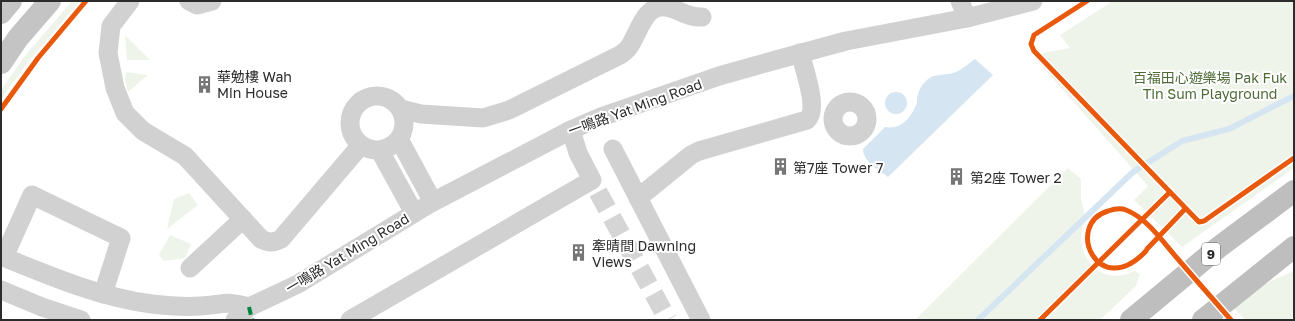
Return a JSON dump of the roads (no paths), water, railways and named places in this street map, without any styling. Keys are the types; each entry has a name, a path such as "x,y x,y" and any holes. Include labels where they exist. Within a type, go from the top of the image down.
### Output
{"highway":[{"name":"9","path":"1131,320 1219,247 1294,191"},
{"path":"1202,320 1294,247"}],"main road":[{"path":"1,13 11,1"},
{"path":"1,63 18,38 50,1"}],"street":[{"path":"130,1 111,26 108,53 116,88 125,112 143,131 185,156 261,239 268,243 275,243 281,239 361,146"},
{"path":"189,1 197,5 212,1"},
{"name":"一鳴路 Yat Ming Road","path":"2,256 103,294 152,304 201,306 233,302 245,316 414,213 571,130 601,117 719,76 800,53 905,28 963,10 1033,1"},
{"path":"401,109 421,114 477,119 509,110 620,55 629,47 648,12 664,4 694,18 702,17"},
{"path":"638,198 691,155 748,136 807,120 811,117 811,99 800,53"},
{"path":"369,96 387,97 395,102 401,109 404,118 404,127 399,139 389,148 380,151 371,150 361,146 351,133 349,124 350,115 354,107 361,100 369,96"},
{"path":"811,99 814,97 836,110"},
{"path":"811,99 838,131 848,136 859,134 864,130 868,119 864,108 854,102 842,104 833,116 838,131"},
{"path":"350,320 595,186 578,153 571,130"},
{"path":"399,139 434,202"},
{"path":"613,149 701,320"},
{"path":"380,151 414,213"},
{"path":"2,256 32,195 121,238 103,294"},
{"path":"190,268 243,219"},
{"path":"1,290 40,314 80,320"}],"water":[{"path":"975,59 993,75 888,177 869,162 863,149 885,127 896,126 909,118 917,103 922,85 928,79 937,75 956,72 964,68"},
{"path":"896,92 904,95 907,103 904,111 896,114 888,111 885,103 888,95"}],"waterway":[{"path":"978,320 1133,172 1182,141 1229,129 1294,96"}],"tunnel":[{"path":"598,192 668,320"}],"place":[{"name":"華勉樓 Wah Min House","path":"204,84"},
{"name":"第7座 Tower 7","path":"780,167"},
{"name":"第2座 Tower 2","path":"957,177"},
{"name":"牽晴間 Dawning Views","path":"579,253"}],"park label":[{"name":"百福田心遊樂場 Pak Fuk Tin Sum Playground","path":"1210,86"}]}
